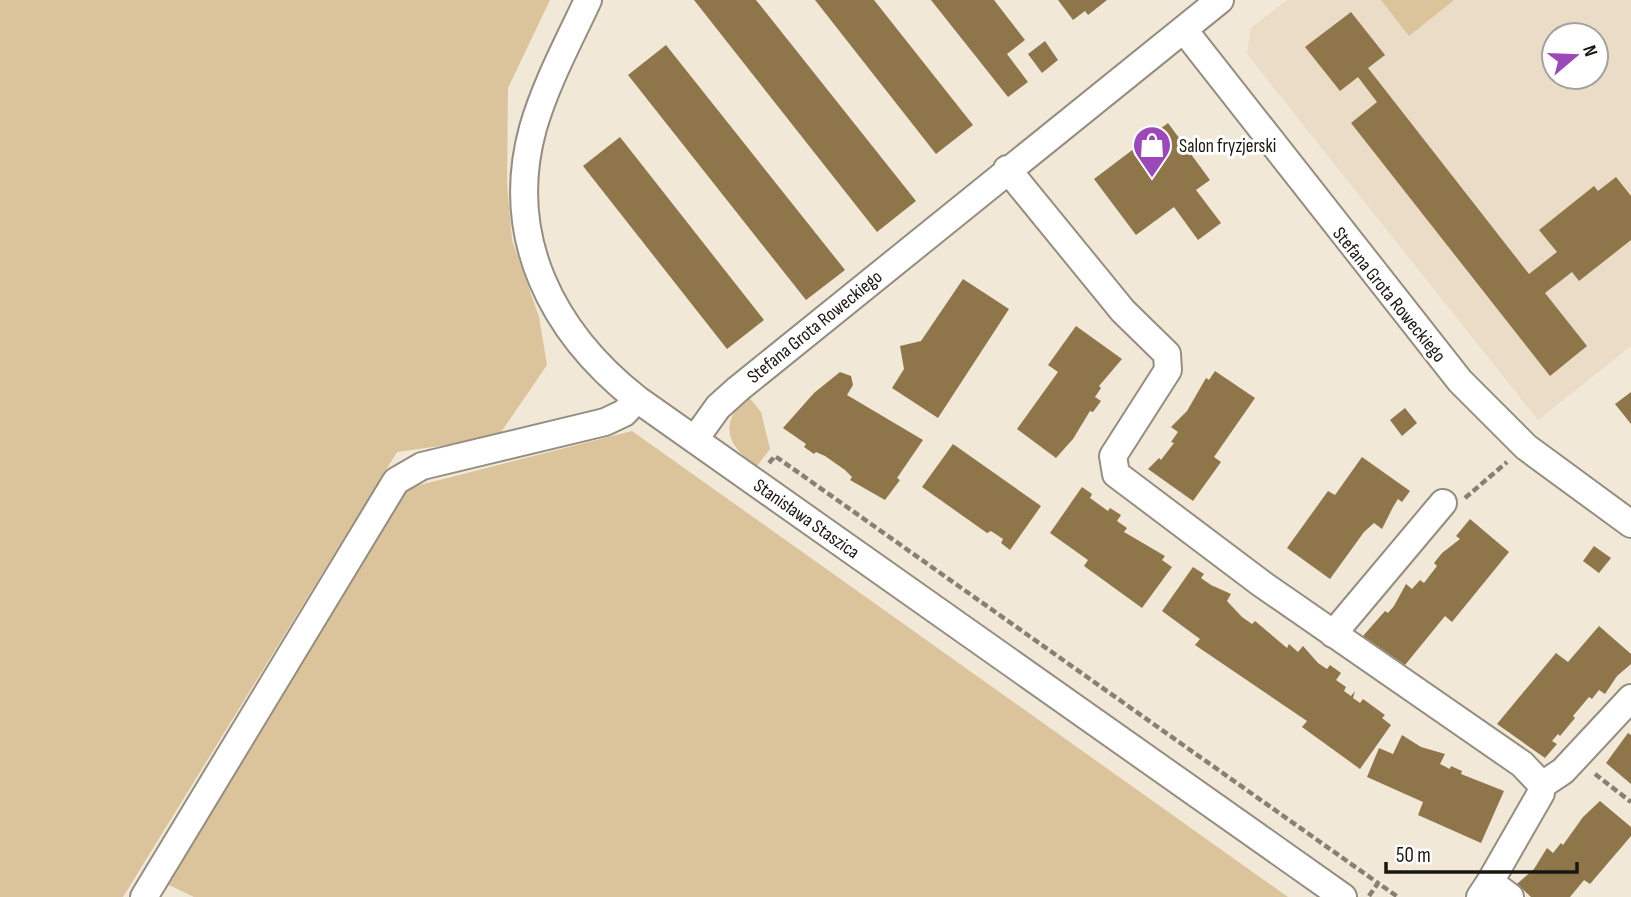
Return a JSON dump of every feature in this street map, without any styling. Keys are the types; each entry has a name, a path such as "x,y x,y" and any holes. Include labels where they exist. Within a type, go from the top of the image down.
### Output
{"street":[{"name":"Stanisława Staszica","path":"588,0 533,130 526,174 529,234 543,284 562,320 587,354 637,399 1343,897"},
{"name":"Stefana Grota Roweckiego","path":"695,439 728,397 1007,169 1220,0"},
{"name":"Stefana Grota Roweckiego","path":"1184,30 1468,390 1526,447 1631,524"},
{"path":"1007,169 1123,312 1167,354 1168,370 1113,456 1116,474 1334,634 1522,764 1542,785"},
{"path":"144,897 396,481 422,466 605,422 624,413 637,399"},
{"path":"1334,634 1443,503"},
{"path":"1494,892 1542,785 1563,771 1631,698"}],"path":[{"path":"763,471 775,456 1398,897"},
{"path":"1443,503 1451,510 1516,456"},
{"path":"1575,759 1631,802"},
{"path":"1368,897 1378,883"}],"shaded area":[{"path":"0,0 550,0 508,88 507,183 512,240 539,317 547,365 497,438 397,452 123,897 0,897"},
{"path":"1287,0 1631,0 1631,346 1538,420 1247,54 1251,28"},
{"path":"1381,0 1454,0 1409,36"},
{"path":"748,396 761,412 770,449 757,466 738,450 730,433 733,415"},
{"path":"632,431 1288,897 194,897 167,884 404,489"}],"building":[{"path":"694,0 756,0 916,201 877,232"},
{"path":"815,0 874,0 973,125 936,154"},
{"path":"931,0 994,0 1025,40 1007,54 1028,82 1008,97"},
{"path":"1058,0 1107,0 1088,15 1085,11 1073,20"},
{"path":"1351,12 1385,55 1368,68 1529,274 1557,252 1539,230 1594,186 1598,191 1616,177 1631,196 1631,240 1579,281 1572,272 1545,293 1587,346 1550,376 1351,123 1377,102 1358,77 1340,91 1305,47"},
{"path":"1045,41 1058,60 1042,73 1028,54"},
{"path":"666,45 845,270 806,300 628,75"},
{"name":"Salon fryzjerski","path":"1168,123 1210,180 1196,190 1221,223 1198,240 1174,207 1136,235 1094,179"},
{"path":"620,137 764,320 727,349 583,166"},
{"path":"963,279 1009,309 938,418 892,388 904,369 900,346 921,341"},
{"path":"1076,326 1122,359 1099,386 1101,388 1095,397 1101,401 1093,412 1090,411 1073,439 1056,458 1017,429 1058,372 1048,365"},
{"path":"1215,371 1255,398 1214,457 1221,462 1193,501 1148,469 1159,458 1161,460 1174,443 1171,442 1178,432 1171,427 1187,411 1206,378 1209,380"},
{"path":"840,372 851,376 853,385 847,395 923,440 885,500 850,480 852,477 845,470 825,456 816,452 814,454 804,447 806,444 783,428 814,393"},
{"path":"1631,392 1631,424 1615,404"},
{"path":"1405,408 1417,423 1402,436 1390,420"},
{"path":"953,444 1041,506 1010,550 1001,543 1003,539 991,531 987,533 922,487"},
{"path":"1362,457 1410,491 1402,502 1398,499 1382,529 1374,523 1364,532 1330,579 1287,548 1328,491 1335,495"},
{"path":"1082,487 1092,494 1090,498 1108,511 1110,508 1121,515 1117,521 1127,528 1124,532 1165,556 1162,560 1172,567 1142,608 1084,566 1088,560 1050,533"},
{"path":"1470,519 1509,552 1452,622 1445,616 1405,665 1363,636 1385,611 1388,613 1394,606 1406,584 1412,589 1420,580 1424,583 1437,566 1434,563 1442,553 1460,539 1456,536"},
{"path":"1594,546 1611,558 1599,573 1583,561"},
{"path":"1193,567 1204,574 1201,578 1231,594 1227,601 1242,617 1252,624 1255,621 1287,648 1289,644 1298,652 1303,646 1318,663 1327,669 1330,665 1341,673 1336,680 1346,687 1344,691 1351,696 1355,691 1353,698 1360,703 1363,699 1385,715 1382,718 1391,725 1360,769 1302,727 1307,721 1195,645 1200,639 1162,611"},
{"path":"1599,626 1631,654 1631,664 1617,676 1605,694 1599,690 1592,699 1589,697 1560,736 1558,734 1552,741 1557,744 1545,758 1497,724 1556,653 1568,662"},
{"path":"1628,733 1631,735 1631,784 1606,763"},
{"path":"1402,735 1421,747 1445,754 1440,764 1450,769 1451,766 1462,771 1461,774 1504,791 1481,843 1418,815 1423,802 1367,777 1379,748 1393,754"},
{"path":"1600,801 1631,827 1631,836 1590,884 1584,880 1570,897 1531,897 1517,884 1534,869 1547,848 1553,853 1561,843 1563,845 1583,817"}],"place":[{"name":"Salon fryzjerski","path":"1152,179"}]}
